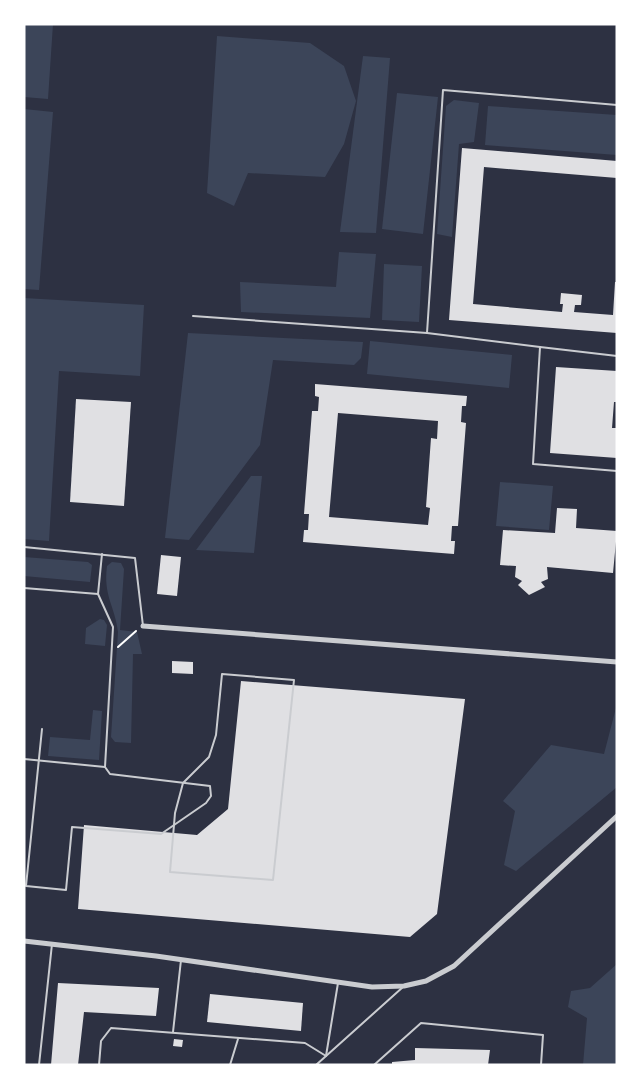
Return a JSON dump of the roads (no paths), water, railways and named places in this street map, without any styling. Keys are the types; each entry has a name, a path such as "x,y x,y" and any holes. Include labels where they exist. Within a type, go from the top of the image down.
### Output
{"street":[{"path":"143,626 617,662"},
{"path":"24,941 372,987 404,986 426,981 454,966 617,816"}],"lane":[{"path":"427,333 443,90 617,105"},
{"path":"193,316 427,333 617,356"},
{"path":"540,347 533,464 617,471"},
{"path":"24,547 135,558 143,626"},
{"path":"42,729 26,886 66,890 72,827 161,834 206,803 211,796 210,786 110,774 105,766 113,627 98,594 102,554"},
{"path":"24,588 98,594"},
{"path":"222,674 294,680 273,880 170,872 175,813 183,783 209,757 216,735 222,674"},
{"path":"24,759 105,766"},
{"path":"39,1065 52,944"},
{"path":"172,1032 181,960"},
{"path":"326,1056 338,982"},
{"path":"316,1065 404,986"},
{"path":"374,1065 421,1023 543,1035 541,1065"},
{"path":"99,1065 101,1041 111,1028 305,1043 326,1056"},
{"path":"230,1065 238,1038"}]}
